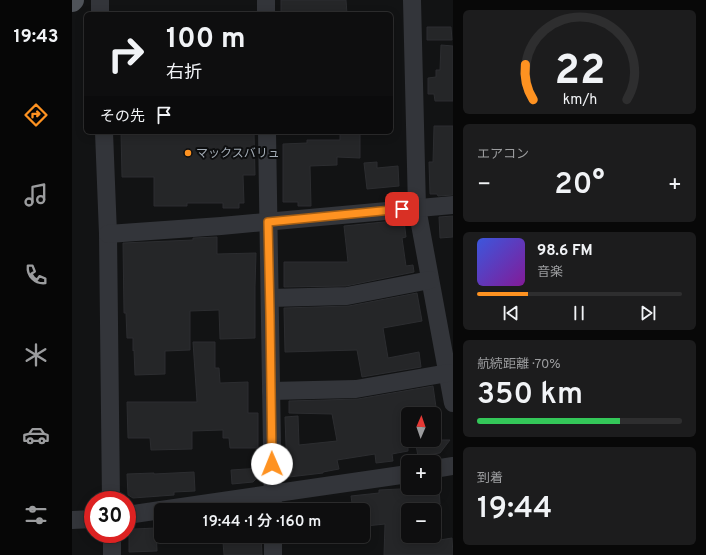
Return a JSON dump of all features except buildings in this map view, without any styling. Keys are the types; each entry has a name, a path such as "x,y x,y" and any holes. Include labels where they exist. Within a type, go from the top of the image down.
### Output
{"street":[{"path":"100,0 100,12"},
{"path":"266,0 266,12"},
{"path":"412,0 417,208 453,403"},
{"path":"104,134 108,234 111,491"},
{"path":"267,134 272,391 272,501"},
{"path":"108,234 268,222 453,205"},
{"path":"270,298 347,296 430,280"},
{"path":"272,391 356,389 448,373"},
{"path":"441,468 453,466"},
{"path":"247,503 272,501 401,475"},
{"path":"136,514 154,511"},
{"path":"73,520 84,519"},
{"path":"112,543 112,555"},
{"path":"273,543 273,555"}],"place":[{"name":"マックスバリュ","path":"188,153"}],"route":[{"path":"272,464 268,222 402,209"}]}
